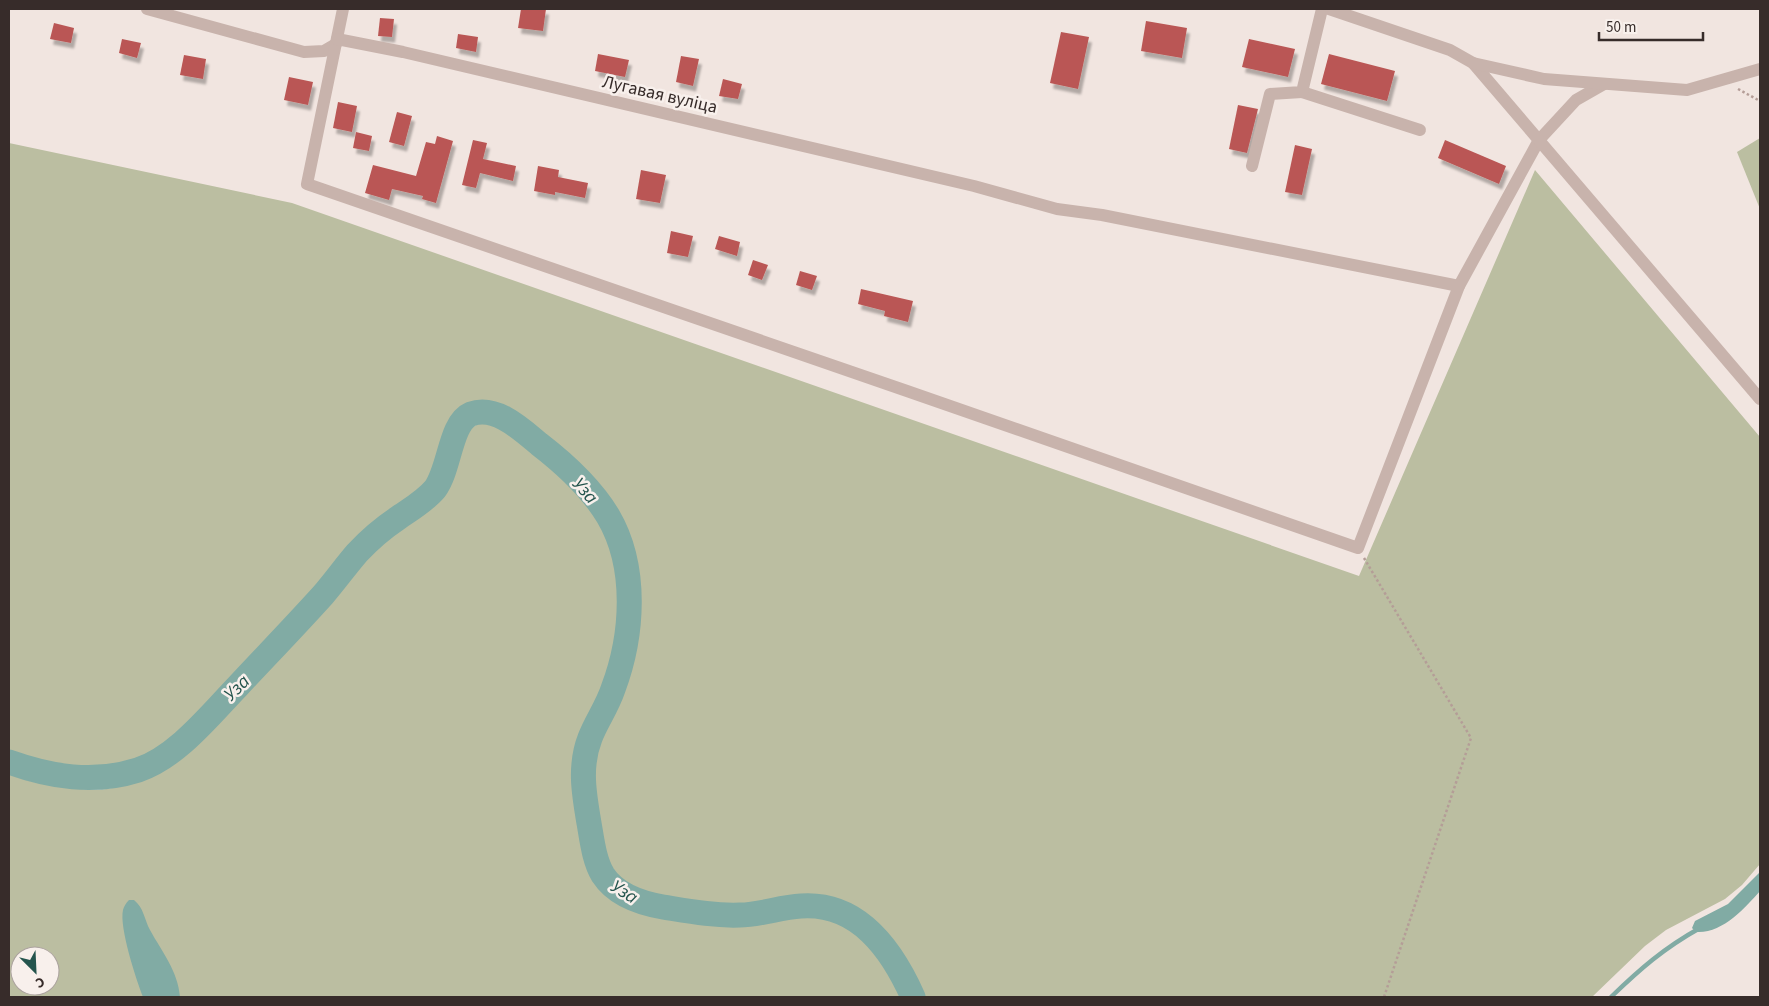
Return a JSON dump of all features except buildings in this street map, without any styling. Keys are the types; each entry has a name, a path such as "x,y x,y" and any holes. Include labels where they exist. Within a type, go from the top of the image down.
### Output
{"street":[{"name":"Лугавая вуліца","path":"147,9 304,52 324,51 336,42 403,52 974,186 1057,208 1102,215 1459,286"},
{"path":"343,9 307,184 1358,548 1459,286 1538,140 1576,100 1604,84"},
{"path":"1302,92 1322,9"},
{"path":"1329,9 1450,50 1473,63 1544,79 1687,90 1760,69"},
{"path":"1473,63 1760,400"},
{"path":"1252,166 1270,94 1302,92 1420,130"}],"path":[{"path":"1721,80 1760,101"},
{"path":"1358,548 1471,738 1384,997"}],"green space":[{"path":"1760,138 1760,209 1737,152"},
{"path":"9,143 292,203 1359,576 1535,170 1760,437 1760,864 1742,885 1725,899 1666,930 1645,946 1592,997 924,997 907,966 882,935 868,922 836,903 811,897 794,898 754,906 676,901 642,892 619,878 613,871 603,853 599,839 591,795 590,770 594,744 620,691 632,648 637,614 637,597 634,563 630,546 614,506 579,467 518,417 485,404 470,405 457,413 446,429 433,475 429,481 407,502 365,535 296,613 168,745 130,763 90,770 49,766 9,752"},
{"path":"480,423 501,427 519,438 582,495 601,521 613,546 620,581 621,599 618,636 607,680 583,739 577,771 579,804 591,864 597,878 610,895 631,908 681,920 732,923 816,915 839,921 862,937 883,959 903,997 9,997 9,774 43,784 98,790 123,786 146,777 186,751 205,735 239,699 372,553 425,510 444,490 453,472 460,444 465,436"}],"water":[{"path":"1760,872 1760,891 1732,919 1706,932 1696,932 1692,928 1695,921 1728,904"},
{"path":"129,900 134,900 142,910 150,930 173,970 180,997 143,997 123,928 123,910"}],"waterway":[{"name":"Уза","path":"9,762 41,772 89,778 105,777 138,770 166,755 192,734 216,710 323,595 372,538 435,489 444,470 454,436 464,419 471,414 480,412 490,413 508,420 524,432 586,486 608,516 618,536 624,557 628,579 629,602 625,647 611,696 595,726 584,759 584,780 592,843 597,863 608,882 622,893 637,900 654,905 711,914 755,914 801,906 822,907 840,912 871,932 884,946 905,979 913,997"},
{"path":"1611,997 1653,959 1700,928"}]}
